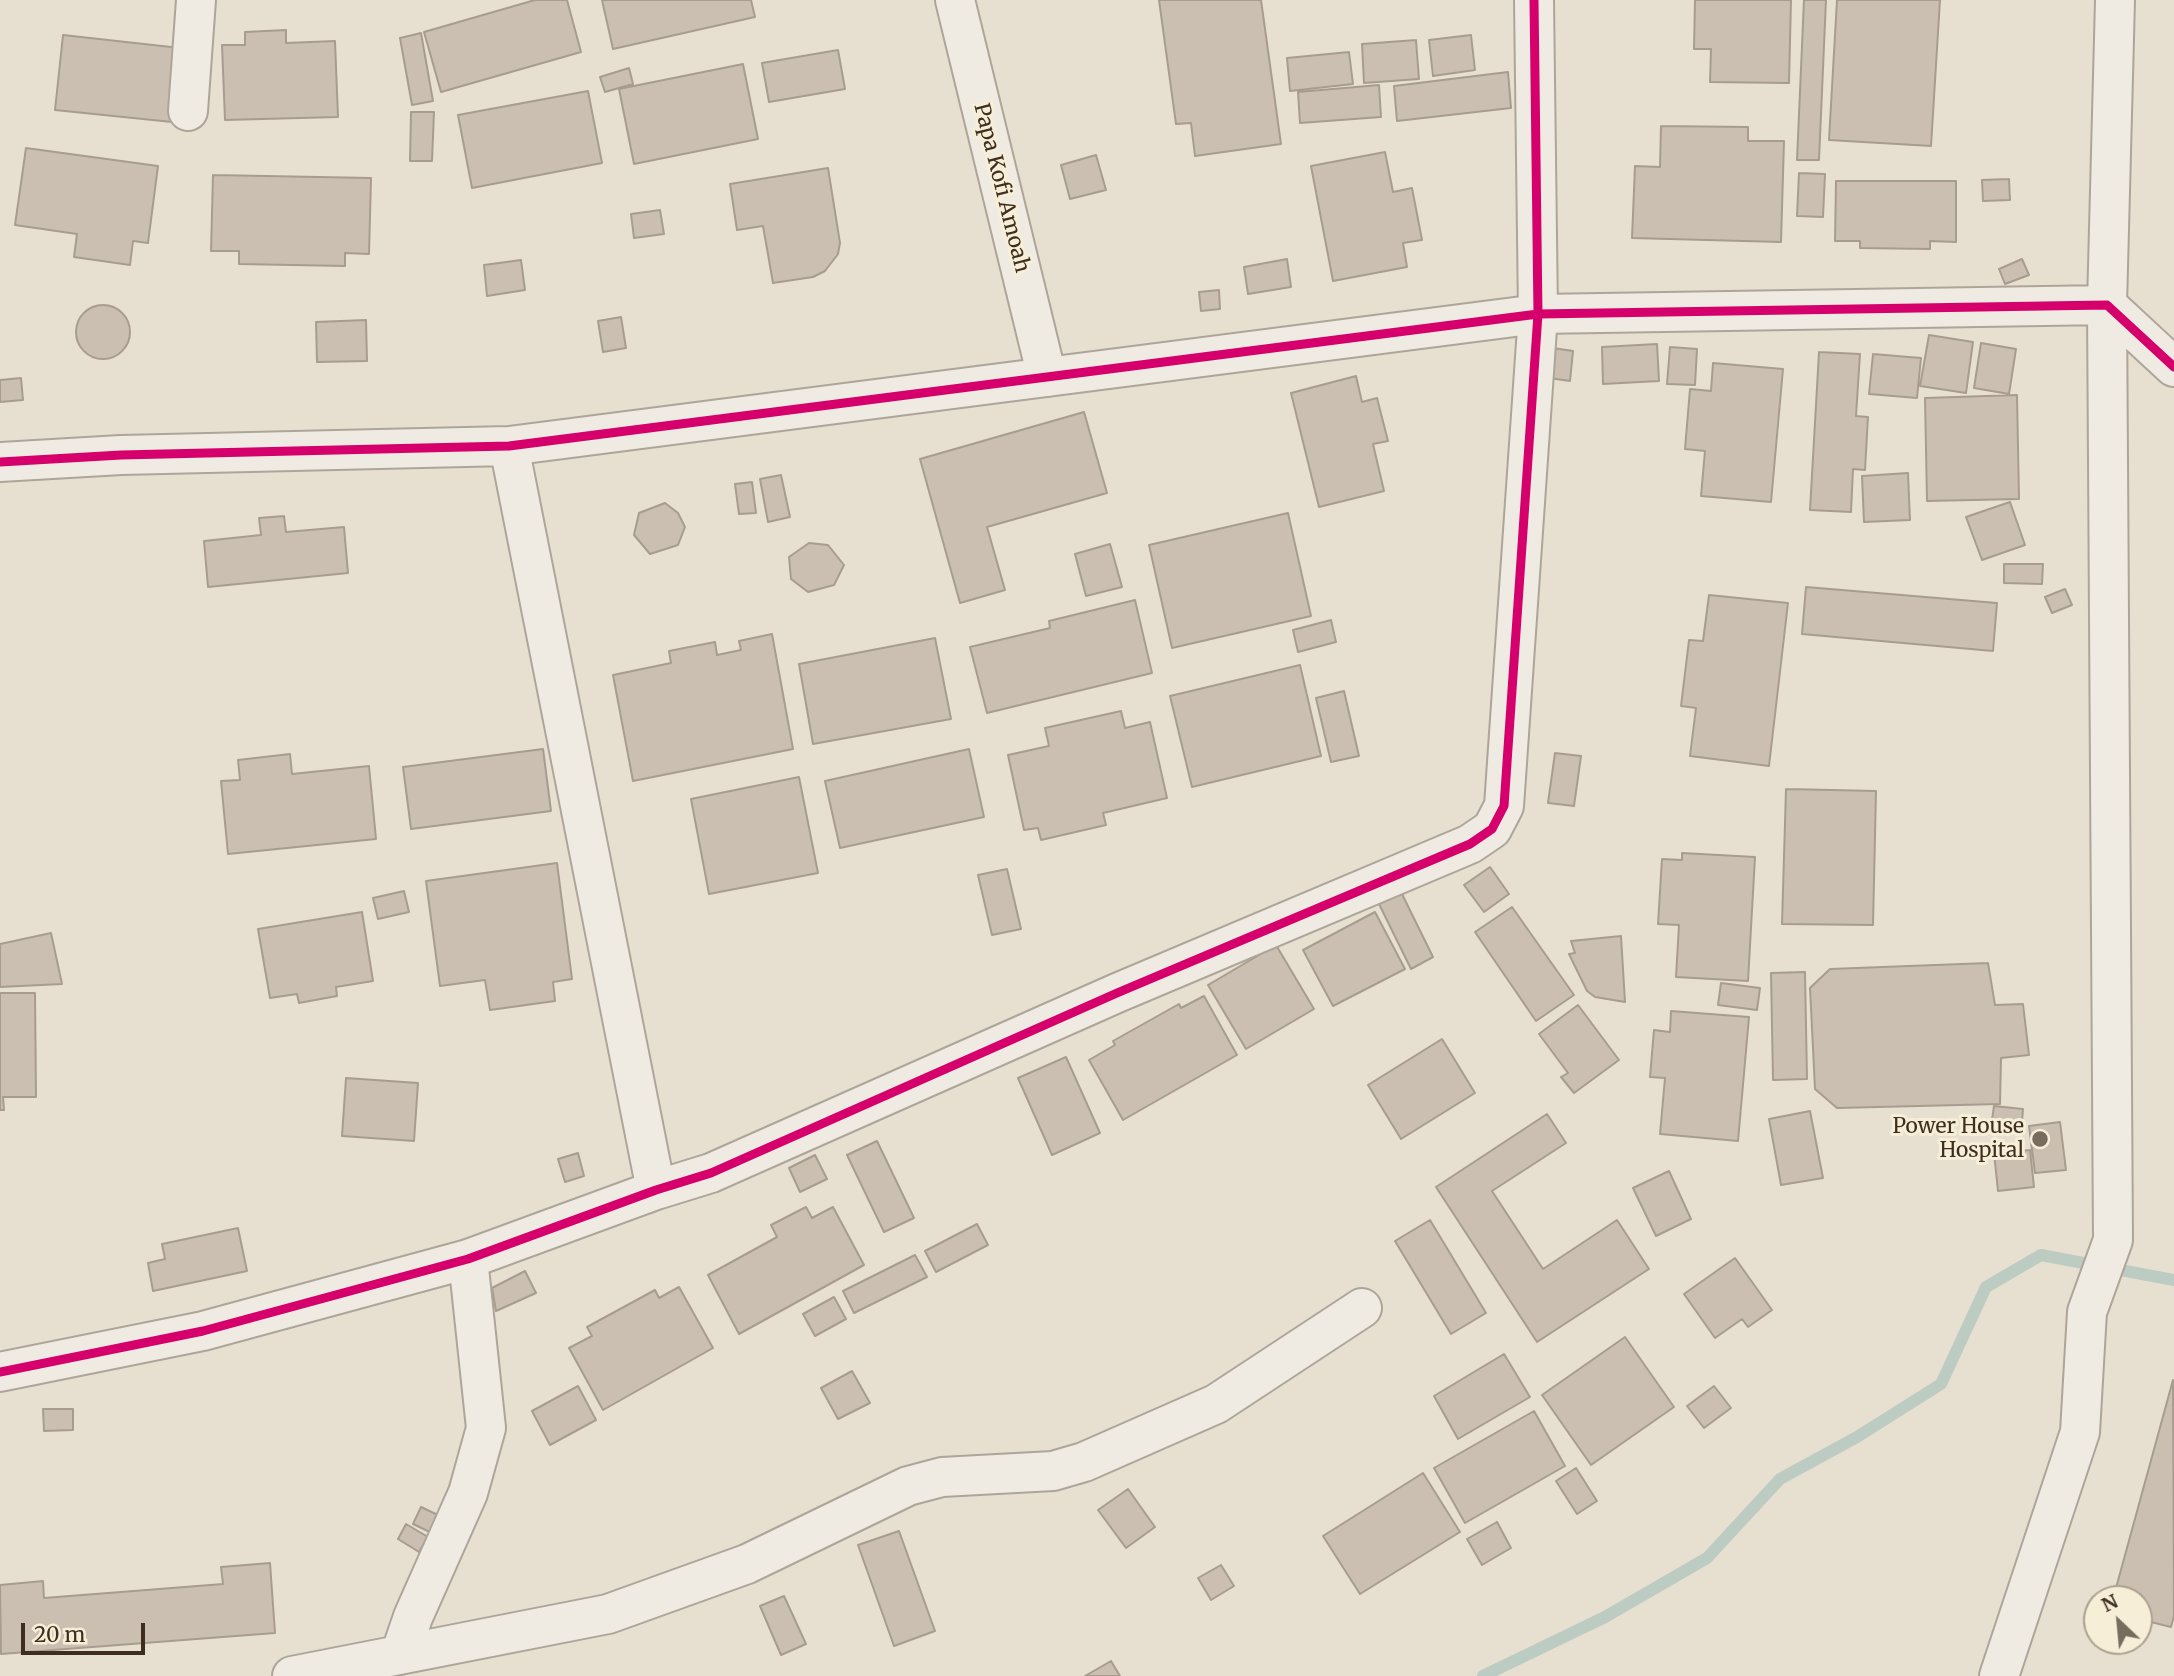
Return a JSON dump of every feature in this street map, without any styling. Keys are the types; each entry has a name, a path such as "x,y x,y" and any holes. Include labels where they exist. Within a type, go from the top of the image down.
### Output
{"street":[{"path":"188,111 196,0"},
{"name":"Papa Kofi Amoah","path":"955,0 1047,377"},
{"path":"0,1372 204,1331 468,1259 656,1190 711,1173 1117,993 1470,844 1492,829 1504,806 1538,314 1534,0"},
{"path":"1999,1676 2080,1432 2087,1312 2113,1240 2107,305 2115,0"},
{"path":"0,462 121,455 509,446 1538,314 2107,305 2174,367"},
{"path":"509,446 656,1190"},
{"path":"400,1655 413,1617 468,1493 486,1428 468,1259"},
{"path":"292,1676 608,1614 747,1564 908,1486 942,1477 1053,1471 1084,1462 1216,1404 1362,1308"}],"building":[{"path":"535,0 567,0 581,52 441,92 424,32"},
{"path":"602,0 751,0 755,17 613,49"},
{"path":"1159,0 1261,0 1281,144 1195,156 1191,123 1176,124"},
{"path":"1695,0 1791,0 1789,83 1710,82 1711,49 1694,49"},
{"path":"1804,0 1826,0 1819,160 1797,160"},
{"path":"1837,0 1940,0 1931,146 1829,140"},
{"path":"286,30 286,43 335,41 338,117 225,120 222,45 245,45 245,32"},
{"path":"421,33 433,101 412,105 400,38"},
{"path":"63,35 180,48 172,122 55,110"},
{"path":"1471,35 1475,70 1433,76 1429,40"},
{"path":"1416,40 1419,79 1364,83 1362,44"},
{"path":"838,50 845,89 769,102 762,63"},
{"path":"1349,52 1353,84 1290,91 1287,58"},
{"path":"743,64 758,139 634,164 619,89"},
{"path":"629,68 633,84 605,92 600,77"},
{"path":"1508,72 1511,108 1397,121 1394,86"},
{"path":"1379,85 1381,117 1300,123 1298,92"},
{"path":"588,91 602,163 472,188 458,115"},
{"path":"411,112 434,112 432,161 410,161"},
{"path":"1661,126 1748,127 1748,141 1784,141 1781,242 1632,238 1635,166 1660,167"},
{"path":"26,148 158,166 148,243 133,241 130,265 74,257 77,234 15,225"},
{"path":"1385,152 1393,192 1412,188 1422,240 1403,243 1407,267 1333,281 1311,166"},
{"path":"1096,155 1106,190 1070,199 1061,165"},
{"path":"828,168 840,243 838,254 825,271 813,277 773,283 763,226 737,230 730,184"},
{"path":"1799,173 1825,174 1823,217 1797,216"},
{"path":"213,175 371,178 369,254 345,253 345,266 239,264 239,251 211,251"},
{"path":"2009,179 2010,200 1983,201 1982,180"},
{"path":"1836,181 1956,181 1956,242 1930,241 1930,249 1860,248 1860,241 1835,241"},
{"path":"660,210 664,234 634,238 631,214"},
{"path":"1287,259 1291,287 1248,294 1244,267"},
{"path":"2022,259 2029,275 2005,284 1999,269"},
{"path":"521,260 525,290 487,296 484,265"},
{"path":"1219,290 1220,309 1201,311 1199,292"},
{"path":"103,305 122,313 130,332 122,351 103,359 84,351 76,332 84,313"},
{"path":"621,317 626,348 603,352 598,321"},
{"path":"366,320 367,361 317,362 316,322"},
{"path":"1929,335 1973,342 1966,393 1920,386"},
{"path":"1981,343 2016,349 2009,394 1974,388"},
{"path":"1657,344 1659,381 1603,384 1602,347"},
{"path":"1670,347 1697,349 1695,385 1667,384"},
{"path":"1553,348 1573,351 1570,381 1549,378"},
{"path":"1819,352 1860,354 1856,416 1868,417 1865,470 1853,469 1851,512 1810,510"},
{"path":"1873,354 1921,358 1917,398 1869,394"},
{"path":"1713,363 1783,369 1771,502 1701,496 1705,451 1685,449 1690,389 1711,391"},
{"path":"1356,376 1362,402 1377,398 1388,441 1373,444 1384,491 1319,507 1291,393"},
{"path":"21,378 23,400 0,402 0,380"},
{"path":"2017,395 2019,499 1927,501 1925,398"},
{"path":"1084,412 1107,493 987,527 1005,590 960,603 920,459"},
{"path":"1908,473 1910,520 1864,522 1862,476"},
{"path":"781,475 790,517 768,522 760,479"},
{"path":"752,482 756,513 739,514 735,484"},
{"path":"2010,502 2025,545 1982,560 1966,517"},
{"path":"665,503 678,513 685,527 678,545 650,554 634,535 639,513"},
{"path":"1288,513 1311,616 1172,648 1149,545"},
{"path":"284,516 286,532 344,527 348,573 208,587 204,541 261,535 259,518"},
{"path":"809,543 828,545 844,565 834,585 808,592 791,579 789,557"},
{"path":"1110,544 1122,587 1086,596 1075,554"},
{"path":"2004,564 2043,564 2042,584 2004,583"},
{"path":"1806,587 1997,603 1993,651 1802,634"},
{"path":"2065,589 2072,605 2052,613 2045,597"},
{"path":"1709,595 1788,603 1769,766 1690,756 1696,708 1681,706 1689,640 1703,641"},
{"path":"1135,600 1152,673 987,713 970,647 1050,628 1049,621"},
{"path":"1331,620 1336,642 1298,652 1293,630"},
{"path":"772,634 793,749 633,781 613,675 671,663 669,651 715,642 717,655 741,650 739,641"},
{"path":"935,638 951,719 813,744 799,664"},
{"path":"1300,665 1321,756 1192,787 1170,696"},
{"path":"1344,691 1359,756 1331,762 1316,698"},
{"path":"1121,711 1125,728 1150,722 1167,798 1103,813 1106,825 1041,840 1038,828 1024,830 1008,755 1049,746 1045,728"},
{"path":"543,749 551,811 411,829 403,767"},
{"path":"969,749 984,817 840,848 825,781"},
{"path":"1555,753 1581,756 1574,806 1548,803"},
{"path":"290,754 292,774 369,766 376,839 228,854 221,781 240,780 238,760"},
{"path":"799,777 818,873 709,894 691,799"},
{"path":"1786,789 1876,791 1873,925 1782,924"},
{"path":"1682,853 1755,857 1748,981 1676,977 1679,925 1658,924 1662,859 1682,860"},
{"path":"557,863 572,979 553,982 555,1001 490,1010 485,980 440,986 426,881"},
{"path":"1490,867 1509,894 1484,912 1464,885"},
{"path":"1007,869 1021,929 992,935 978,875"},
{"path":"404,891 409,912 378,919 373,898"},
{"path":"1401,892 1433,957 1411,969 1379,904"},
{"path":"1512,907 1574,995 1536,1021 1475,932"},
{"path":"362,912 373,981 336,987 337,996 299,1003 297,994 270,998 258,929"},
{"path":"1375,912 1405,969 1333,1006 1303,950"},
{"path":"51,933 62,984 0,987 0,944"},
{"path":"1621,936 1625,1002 1595,997 1587,991 1569,954 1575,953 1571,941"},
{"path":"1276,945 1314,1009 1246,1049 1208,985"},
{"path":"1988,963 1995,1005 2023,1004 2029,1055 2001,1058 2000,1104 1837,1108 1815,1089 1810,988 1830,969"},
{"path":"1805,972 1807,1079 1773,1080 1771,973"},
{"path":"1721,983 1760,988 1757,1010 1718,1005"},
{"path":"0,993 35,993 36,1097 3,1097 4,1110 0,1110"},
{"path":"1204,996 1237,1055 1123,1120 1089,1060 1115,1045 1113,1041 1179,1004 1181,1008"},
{"path":"1578,1005 1619,1060 1574,1093 1561,1077 1568,1073 1539,1034"},
{"path":"1671,1011 1749,1017 1738,1141 1660,1134 1665,1078 1650,1077 1654,1030 1670,1032"},
{"path":"1442,1039 1475,1093 1401,1139 1368,1085"},
{"path":"1066,1057 1100,1133 1052,1155 1018,1078"},
{"path":"346,1078 418,1083 414,1141 342,1136"},
{"path":"1994,1106 2023,1109 2022,1122 1992,1120"},
{"path":"1810,1111 1823,1178 1781,1185 1769,1119"},
{"path":"1547,1114 1566,1143 1492,1191 1543,1269 1617,1220 1649,1269 1537,1342 1436,1187"},
{"path":"2060,1122 2066,1170 2035,1173 2029,1126"},
{"path":"877,1141 914,1218 884,1232 847,1155"},
{"path":"2030,1150 2034,1187 1998,1191 1994,1153"},
{"path":"578,1153 584,1176 565,1182 558,1159"},
{"path":"815,1155 827,1179 800,1192 789,1168"},
{"path":"1669,1171 1691,1219 1656,1236 1633,1188"},
{"path":"806,1207 812,1218 833,1207 864,1265 739,1334 708,1275 777,1237 771,1225"},
{"path":"1430,1220 1486,1313 1451,1334 1395,1241"},
{"path":"977,1224 988,1245 936,1272 925,1251"},
{"path":"238,1228 247,1271 153,1291 148,1263 165,1259 162,1244"},
{"path":"915,1255 927,1277 854,1313 843,1291"},
{"path":"1735,1258 1772,1310 1748,1327 1742,1319 1715,1338 1684,1294"},
{"path":"525,1271 536,1293 496,1311 492,1288"},
{"path":"679,1287 713,1348 603,1410 569,1348 592,1336 587,1327 655,1290 659,1298"},
{"path":"834,1297 846,1319 815,1336 803,1314"},
{"path":"1625,1337 1674,1407 1591,1465 1542,1395"},
{"path":"1504,1354 1530,1397 1458,1439 1434,1396"},
{"path":"852,1371 870,1403 838,1419 821,1388"},
{"path":"2173,1380 2174,1616 2171,1627 2153,1622 2153,1585 2117,1585"},
{"path":"578,1386 596,1420 550,1445 532,1411"},
{"path":"1714,1386 1731,1408 1704,1428 1687,1406"},
{"path":"43,1409 73,1409 73,1430 44,1431"},
{"path":"1534,1411 1565,1466 1465,1523 1434,1468"},
{"path":"1576,1468 1597,1501 1577,1514 1556,1481"},
{"path":"1423,1473 1460,1532 1360,1594 1323,1536"},
{"path":"1128,1489 1155,1527 1126,1548 1098,1510"},
{"path":"421,1507 440,1516 432,1533 413,1524"},
{"path":"1497,1522 1511,1548 1482,1565 1467,1539"},
{"path":"406,1524 428,1537 419,1552 398,1539"},
{"path":"899,1531 935,1631 894,1646 858,1545"},
{"path":"270,1563 275,1633 1,1654 0,1585 43,1581 44,1598 223,1584 221,1567"},
{"path":"1221,1565 1234,1586 1211,1600 1198,1578"},
{"path":"784,1596 806,1644 781,1655 760,1606"},
{"path":"1111,1661 1120,1676 1085,1676"}],"waterway":[{"path":"1483,1676 1605,1617 1707,1558 1780,1479 1857,1437 1941,1384 1986,1287 2041,1255 2174,1280"}],"cycle path":[{"path":"0,1372 203,1331 468,1259 656,1190 711,1173 1117,993 1470,844 1492,829 1504,806 1538,314 1534,0"},
{"path":"0,462 121,455 509,446 1538,314 2107,305 2174,367"}],"place":[{"name":"Power House Hospital","path":"2040,1139"}]}
